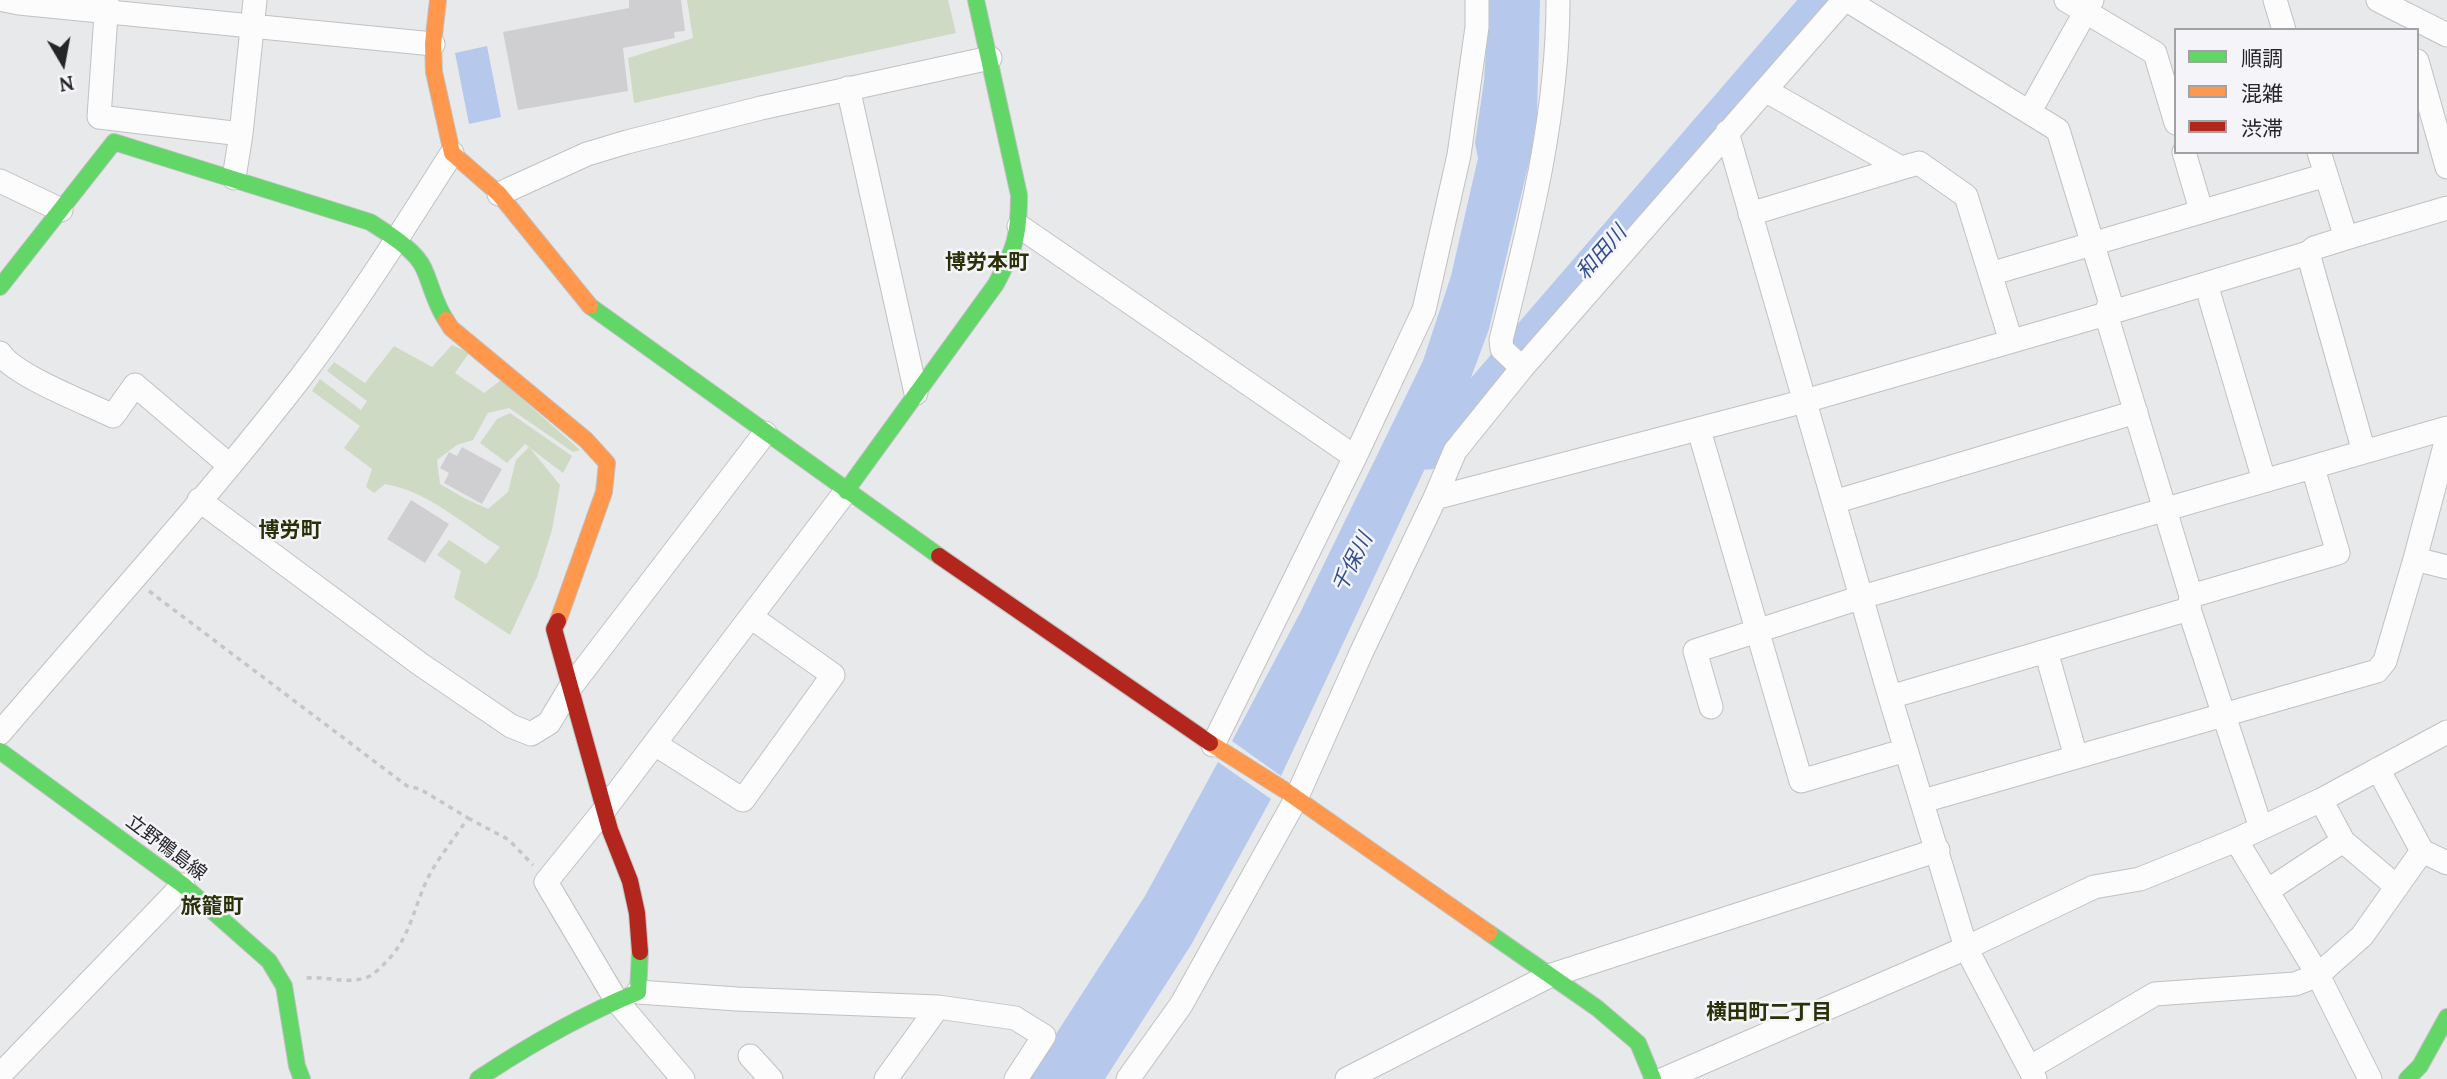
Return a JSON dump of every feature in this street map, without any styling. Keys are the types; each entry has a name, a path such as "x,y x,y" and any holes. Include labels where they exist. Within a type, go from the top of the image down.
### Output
{"street":[{"path":"4,0 106,6 253,26 433,44"},
{"path":"234,178 255,0"},
{"path":"438,0 433,44 434,72 452,153 499,194 586,303 846,491 1597,1008 1638,1043 1653,1079"},
{"path":"684,1079 616,1000 546,882 655,744 846,491 996,284 1013,252 1020,226 1019,195 976,0"},
{"path":"1216,748 1424,310 1460,155 1477,27 1477,0"},
{"path":"1513,360 1501,340 1530,227 1550,119 1558,32 1558,0"},
{"path":"1128,1079 1181,1005 1291,795 1436,498 1455,452 1513,360 1727,132 1846,0 2058,130 2110,300 2106,314 2223,715 2261,828"},
{"path":"2275,0 2283,28"},
{"path":"2378,0 2406,21 2447,35"},
{"path":"2030,111 2081,4 2155,53 2174,116"},
{"path":"106,6 99,117 241,134"},
{"path":"499,194 587,153 848,88 990,58"},
{"path":"2419,68 2447,167"},
{"path":"848,88 916,393"},
{"path":"1765,90 1901,168"},
{"path":"1727,132 1890,697 1966,948 2032,1073 2155,994 2295,984 2318,975 2362,936 2422,851"},
{"path":"0,287 114,142 370,222 397,239 424,266 436,305 451,328 586,440 607,463 604,492 554,629 610,830 630,881 637,912 640,947 638,992"},
{"path":"0,733 301,377 397,239 452,153"},
{"path":"2185,154 2201,211"},
{"path":"2320,154 2346,238"},
{"path":"1750,214 1919,163 1966,196 2011,341"},
{"path":"1990,274 2326,175"},
{"path":"0,181 61,210"},
{"path":"1436,498 1805,401 2206,284 2447,208"},
{"path":"1020,226 1355,457"},
{"path":"2308,253 2364,452"},
{"path":"2206,284 2264,480"},
{"path":"1,358 38,380 113,416 135,385 229,465"},
{"path":"1834,502 2136,411"},
{"path":"1711,707 1695,651 1861,597 2447,428"},
{"path":"1699,430 1801,781 1906,750"},
{"path":"199,500 419,664 511,726 531,734 549,723 570,688 765,433"},
{"path":"1923,801 2377,671 2385,661 2447,438"},
{"path":"1890,697 2046,651 2338,553 2313,468"},
{"path":"2415,559 2447,567"},
{"path":"655,744 743,800 833,675 751,617"},
{"path":"2046,651 2076,757"},
{"path":"1664,1079 1966,948 2094,887 2140,879 2261,828 2321,800 2447,732"},
{"name":"立野鴨島線","path":"0,751 183,885 269,961 284,986 297,1075"},
{"path":"2378,769 2422,851 2447,863"},
{"path":"2321,800 2343,841 2396,887"},
{"path":"2236,839 2318,975 2370,1079"},
{"path":"2267,891 2343,841"},
{"path":"1347,1079 1549,976 1938,850"},
{"path":"0,1075 183,885"},
{"path":"478,1079 508,1059 616,1000 638,992 750,1000 938,1007 1015,1018 1044,1036 1016,1079"},
{"path":"886,1079 938,1007"},
{"path":"2407,1079 2420,1066 2447,1017"},
{"path":"750,1056 771,1079"}],"path":[{"path":"132,578 407,786 420,789 509,840 546,882"},
{"path":"284,986 301,979 319,977 332,981 368,978 381,967 398,950 431,873 468,818"}],"green space":[{"path":"687,0 948,0 956,33 634,103 628,58 693,38"},
{"path":"452,345 469,353 455,373 484,393 501,380 580,450 573,452 509,408 488,413 473,440 457,445 437,460 440,484 488,509 508,492 516,460 529,447 525,444 507,463 480,443 497,419 510,413 572,456 563,473 530,448 560,485 552,530 537,577 510,635 454,598 461,571 437,555 449,540 486,564 500,547 417,494 385,484 374,493 366,487 372,469 344,448 360,426 312,391 320,379 361,410 367,401 327,371 334,362 365,383 394,346 432,367"}],"water":[{"name":"千保川","path":"1489,0 1540,0 1537,115 1531,154 1489,329 1470,382 1475,389 1457,416 1436,460 1429,460 1281,776 1232,741 1300,613 1423,361 1451,276 1478,158 1475,143 1484,81"},
{"path":"487,46 501,117 469,124 455,53"},
{"path":"1218,762 1271,799 1191,945 1105,1079 1027,1079 1145,896"}],"building":[{"path":"629,0 681,0 685,31 674,32 675,38 623,48 628,91 518,110 503,32 629,8"},
{"path":"462,447 502,469 482,504 444,483 449,473 440,468 449,452 457,456"},
{"path":"411,500 449,524 425,563 387,539"}],"waterway":[{"name":"和田川","path":"1428,453 1819,0"}],"traffic: fast":[{"path":"846,491 996,284 1015,241 1019,195 976,0"},
{"path":"0,287 114,142 370,222 415,255 446,320"},
{"path":"590,306 939,556"},
{"path":"0,751 183,885 269,961 284,986 297,1066 302,1079"},
{"path":"1489,933 1597,1008 1638,1043 1653,1079"},
{"path":"478,1079 556,1031 638,992 640,952"},
{"path":"2407,1079 2420,1066 2447,1017"}],"traffic: slow":[{"path":"438,0 433,44 434,72 452,153 499,194 590,306"},
{"path":"446,320 451,328 586,440 607,463 604,492 558,621"},
{"path":"1210,743 1286,791 1489,933"}],"traffic: jam":[{"path":"939,556 1210,743"},
{"path":"558,621 554,629 610,830 630,881 637,913 640,952"}],"district":[{"name":"博労本町","path":"987,263"},
{"name":"博労町","path":"290,531"},
{"name":"旅籠町","path":"212,907"},
{"name":"横田町二丁目","path":"1769,1013"}]}
